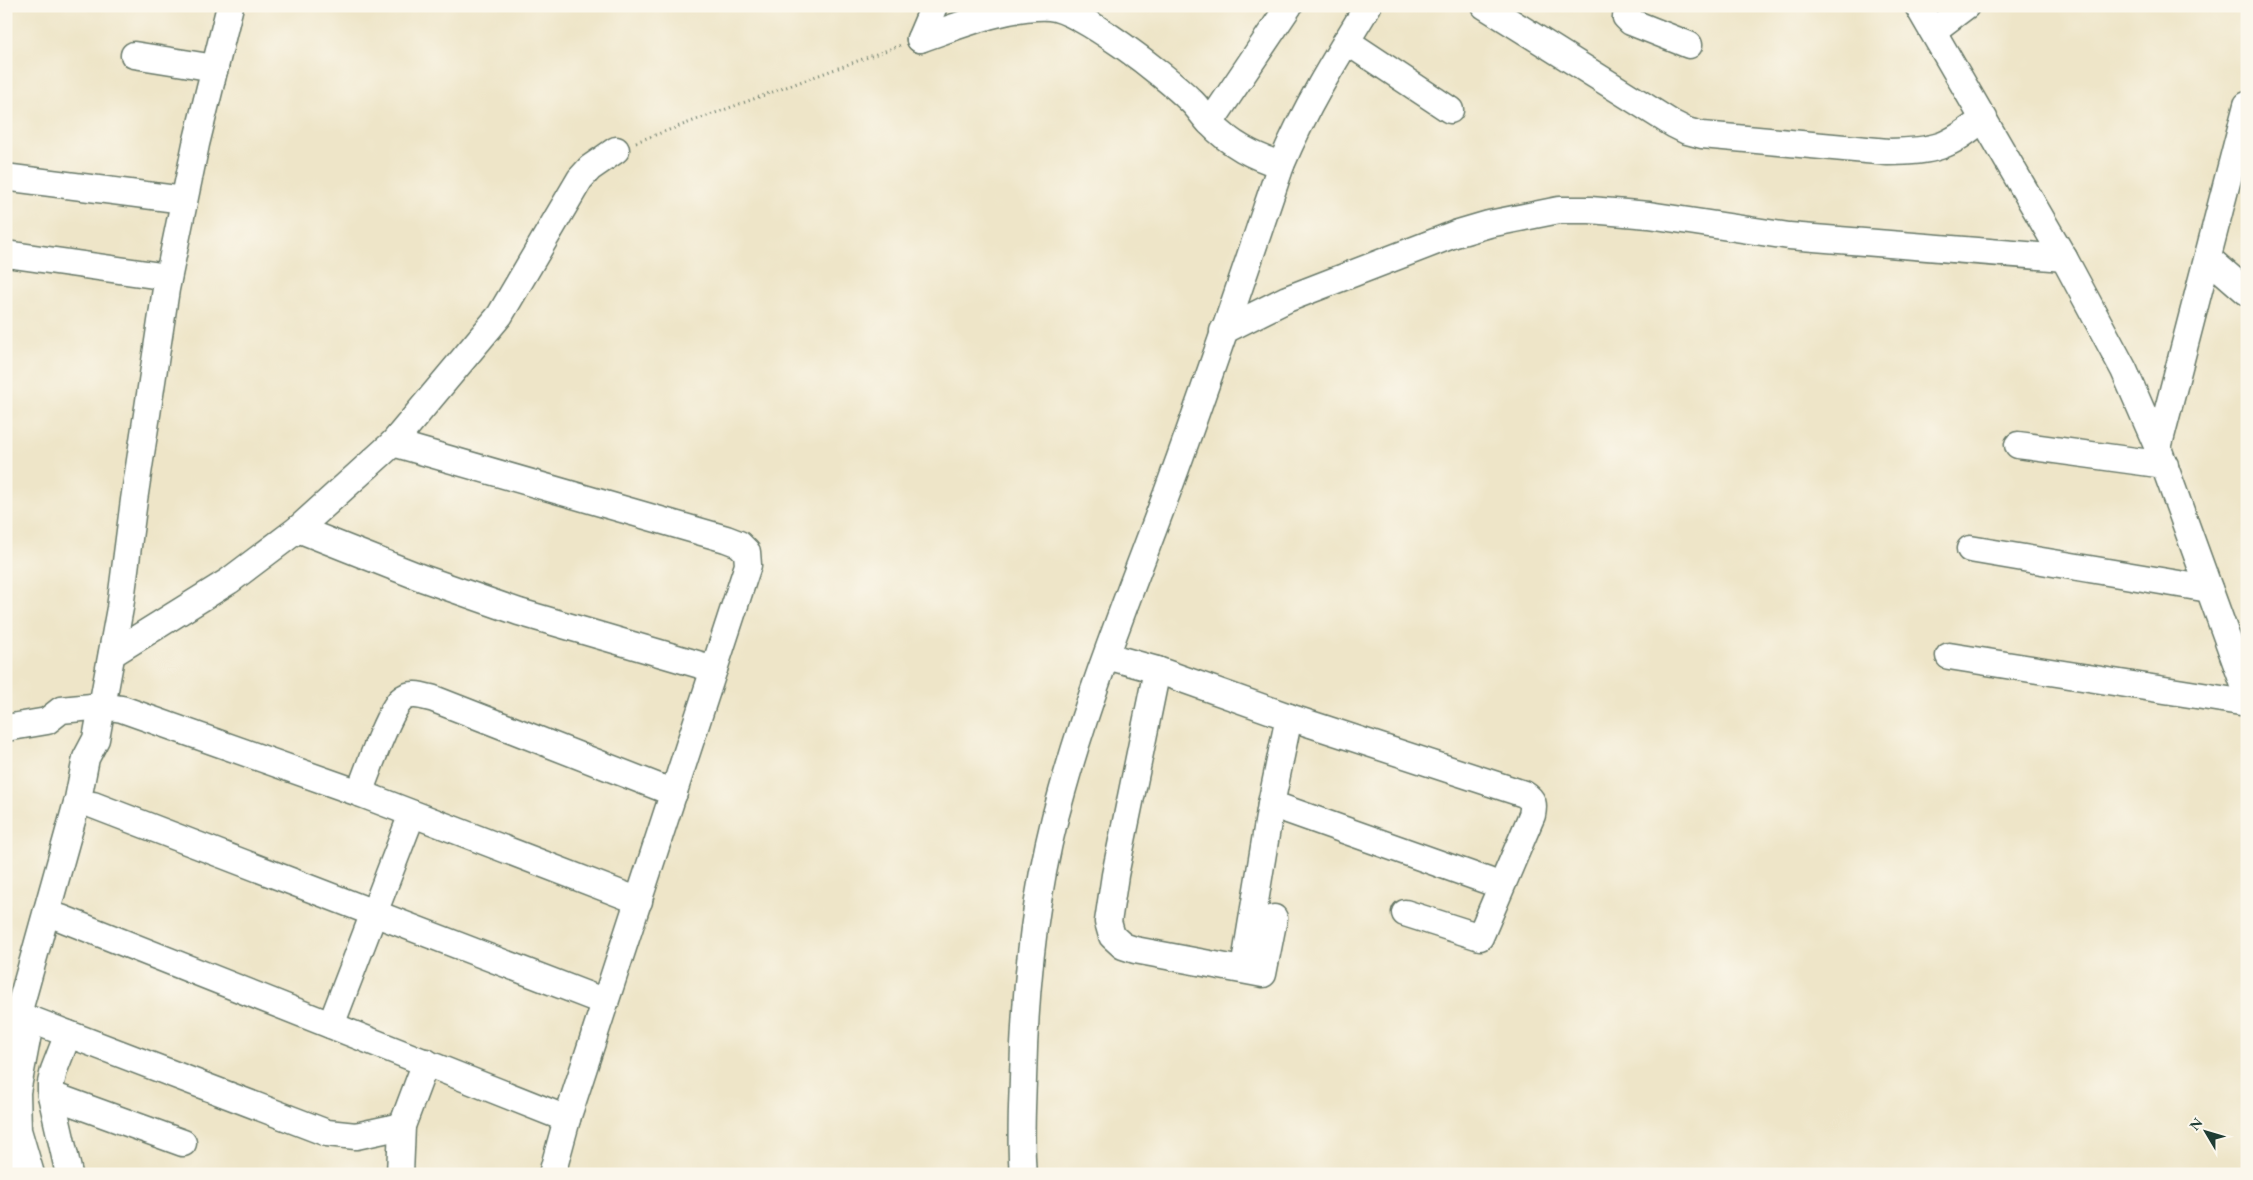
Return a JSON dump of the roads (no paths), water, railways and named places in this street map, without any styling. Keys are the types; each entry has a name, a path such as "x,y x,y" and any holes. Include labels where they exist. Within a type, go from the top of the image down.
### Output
{"street":[{"path":"934,6 920,39 980,19 1029,8 1073,9 1185,95 1226,138 1246,152 1280,169"},
{"path":"1210,123 1288,6"},
{"path":"1023,1174 1021,1148 1023,1043 1030,956 1041,880 1061,793 1107,656 1178,463 1280,169 1310,103 1368,6"},
{"path":"1485,6 1673,124 1687,131 1702,135 1904,152 1943,146 1958,139 1984,118"},
{"path":"1629,6 1626,17 1631,22 1689,45"},
{"path":"1918,6 2064,258 2124,370 2162,457 2247,693"},
{"path":"1933,31 1966,6"},
{"path":"6,1058 78,799 86,758 96,739 112,654 167,283 184,200 229,7"},
{"path":"1346,41 1450,110"},
{"path":"134,55 215,68"},
{"path":"2162,457 2208,258 2247,105"},
{"path":"112,654 229,581 298,529 393,443 500,315 580,179 590,168 616,150"},
{"path":"12,178 184,200"},
{"path":"1223,331 1287,299 1455,234 1489,224 1559,210 1590,210 1649,215 1789,236 2064,258"},
{"path":"6,254 167,283"},
{"path":"2208,258 2247,292"},
{"path":"393,443 739,544 747,552 748,564 568,1119 552,1174"},
{"path":"2018,445 2162,457"},
{"path":"298,529 422,578 510,609 714,669"},
{"path":"1970,549 2209,589"},
{"path":"1107,656 1157,670 1289,717 1524,794 1532,799 1534,806 1532,815 1480,937 1405,914"},
{"path":"1950,656 2247,703"},
{"path":"1157,670 1115,875 1108,922 1112,936 1123,946 1135,950 1263,974 1274,918"},
{"path":"359,793 393,711 402,699 416,694 434,699 674,793"},
{"path":"6,711 51,702 61,710"},
{"path":"6,728 47,721 61,710 102,706 122,709 359,793 639,901"},
{"path":"1244,969 1289,717"},
{"path":"31,1174 12,1110 32,1020 93,805 103,761 96,739"},
{"path":"1272,804 1488,881"},
{"path":"93,805 606,1002"},
{"path":"331,1025 412,814"},
{"path":"61,918 568,1119"},
{"path":"32,1020 328,1133 356,1136 402,1126"},
{"path":"68,1034 54,1070 51,1095 69,1174"},
{"path":"400,1174 402,1126 426,1062"},
{"path":"51,1095 183,1143"},
{"path":"6,1154 11,1174"}]}
